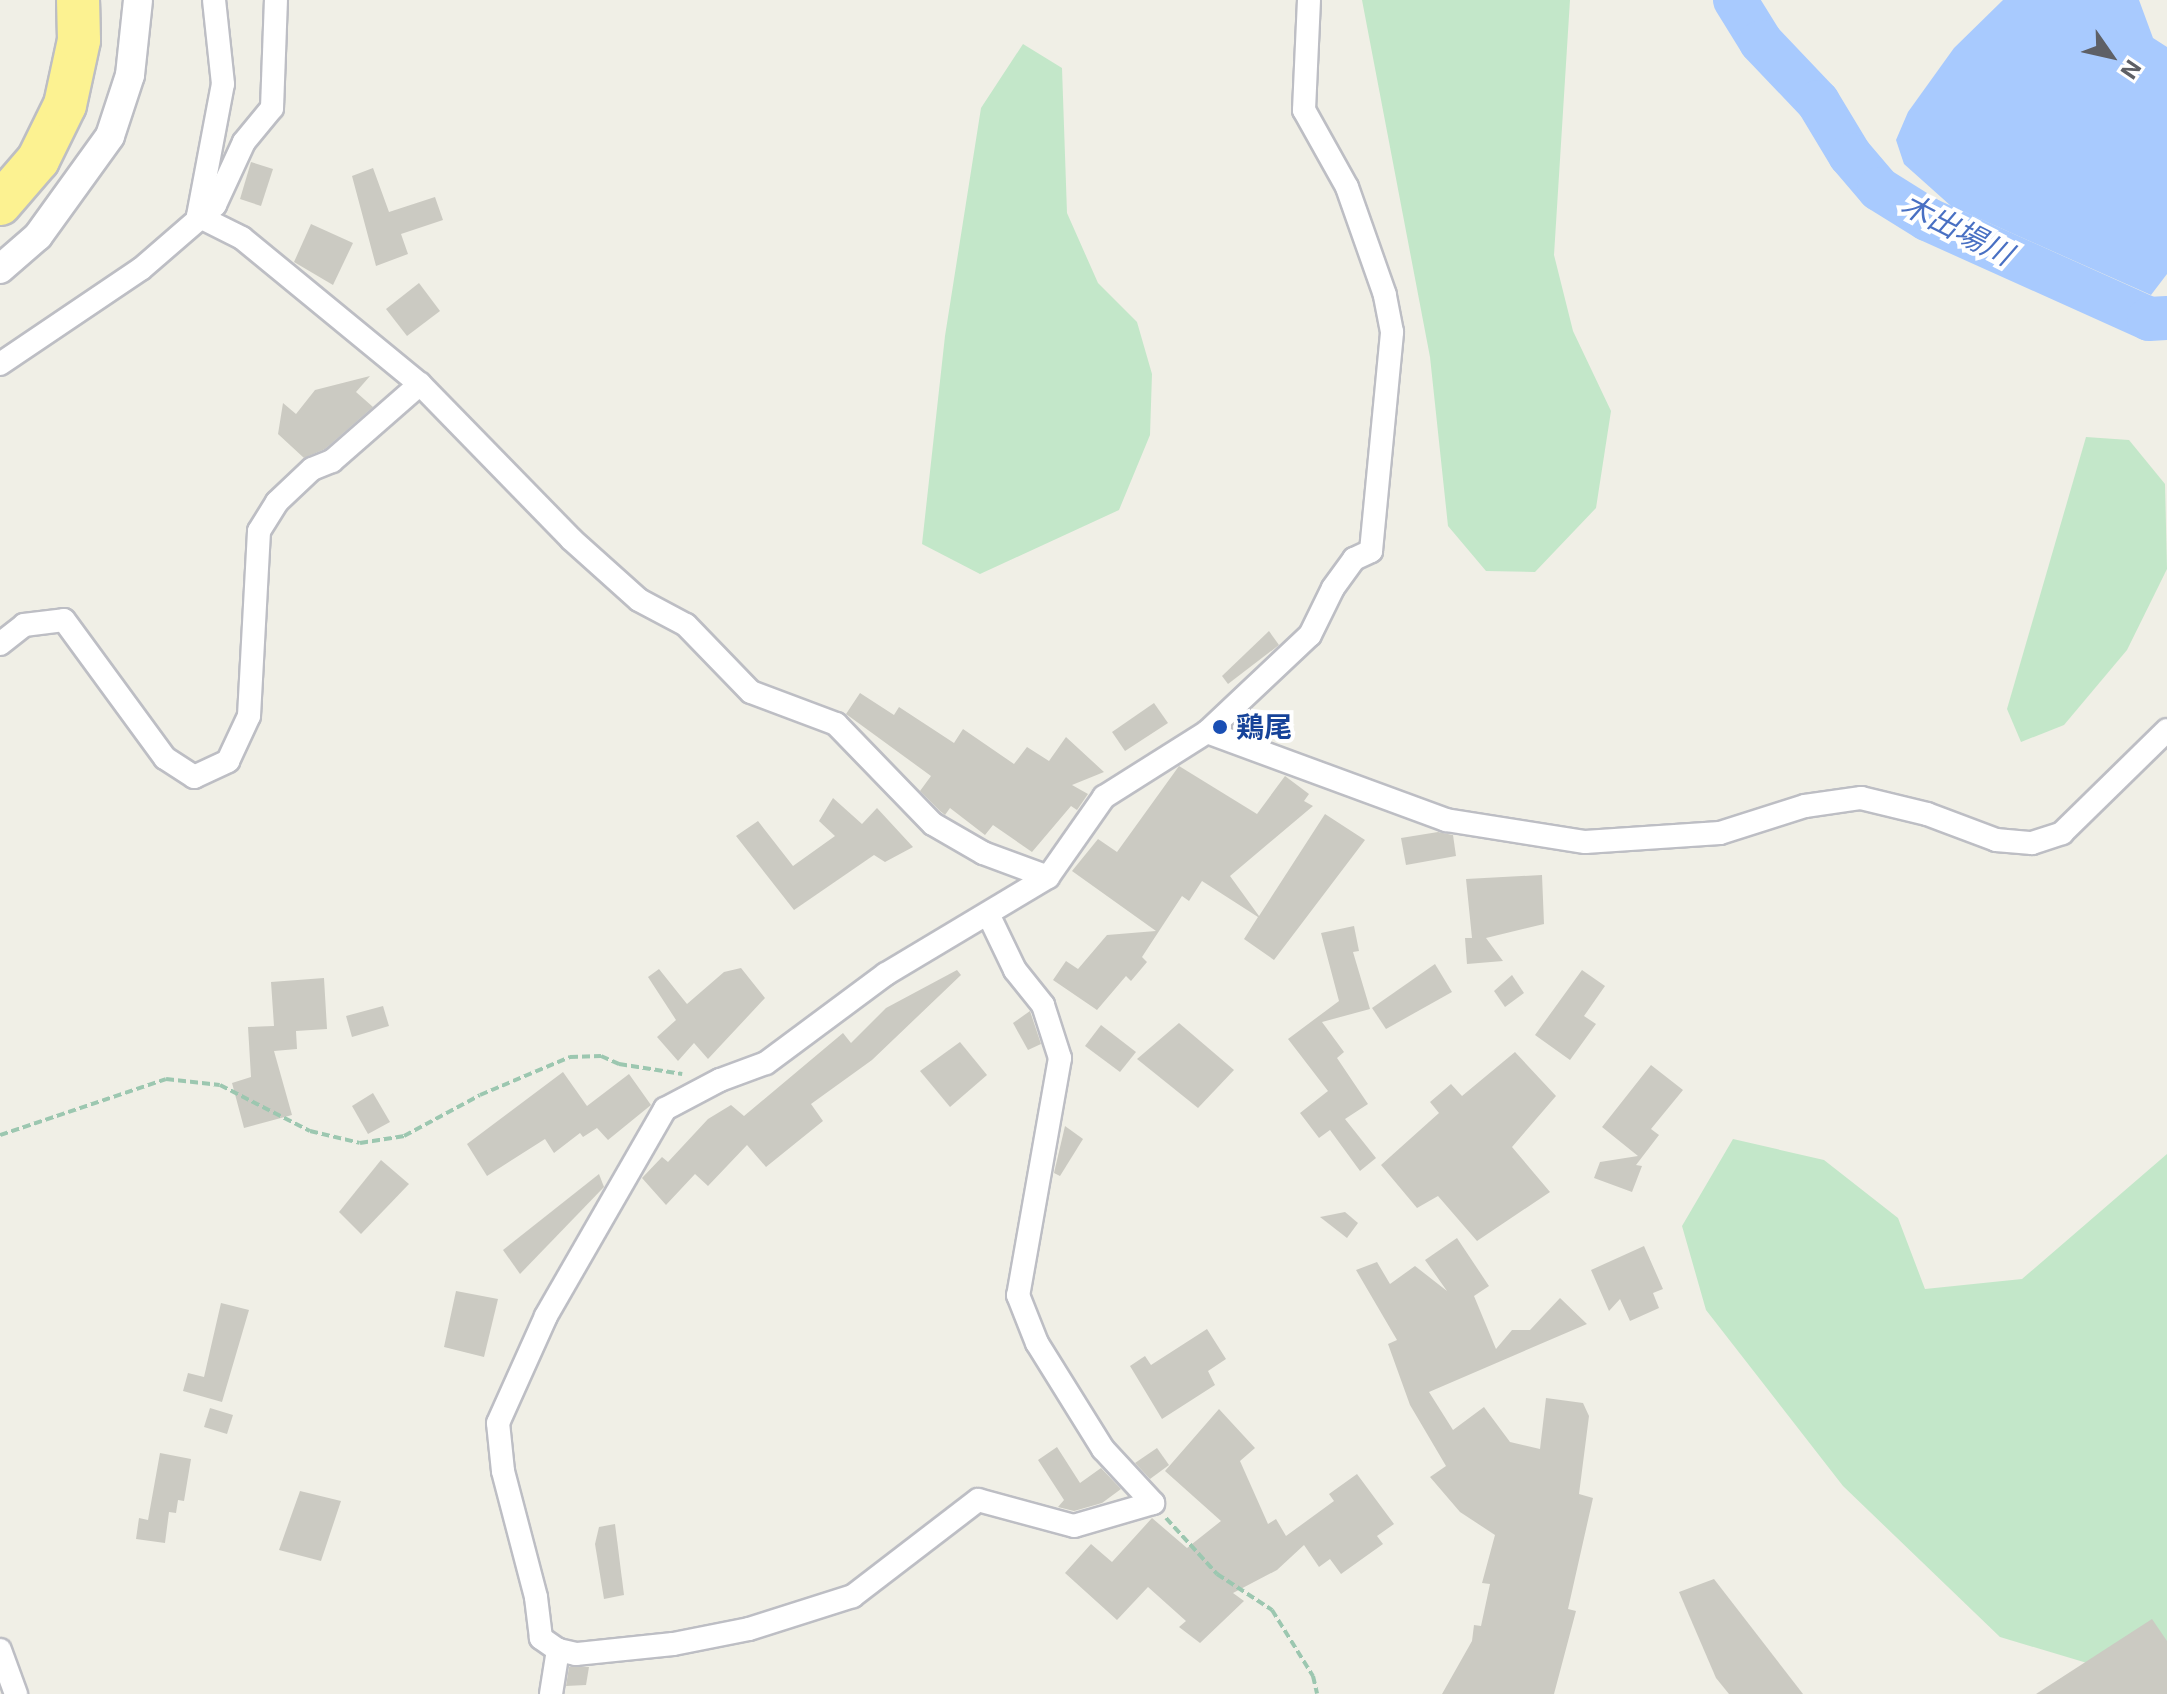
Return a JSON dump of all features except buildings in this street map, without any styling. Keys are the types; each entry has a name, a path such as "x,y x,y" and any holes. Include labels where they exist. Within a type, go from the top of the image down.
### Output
{"highway":[{"path":"0,166 35,110 53,40 53,0"},
{"path":"0,204 38,160 65,105 79,40 78,0"}],"street":[{"path":"0,269 38,236 110,136 130,75 138,0"},
{"path":"198,216 223,84 214,0"},
{"path":"0,364 141,269 198,216 215,205 244,142 272,108 276,0"},
{"path":"989,916 1015,970 1043,1005 1060,1058 1018,1295 1037,1343 1103,1449 1153,1503 1074,1526 978,1500 853,1596 749,1629 688,1641 576,1654 558,1650 541,1638 503,1471 498,1423 503,1405 546,1316 665,1109 720,1080 766,1063 886,974 989,916 1048,877 1104,797 1207,732 1310,635 1333,588 1354,559 1371,551 1392,332 1385,295 1347,187 1304,110 1309,0"},
{"path":"198,216 242,238 420,384 571,539 639,600 686,625 751,692 836,724 933,824 983,853 1048,877"},
{"path":"0,644 24,625 64,620 165,758 194,777 228,761 249,716 259,531 277,502 312,469 332,461 420,384"},
{"path":"1207,732 1446,820 1585,842 1720,833 1805,806 1861,798 1927,814 1996,840 2032,843 2062,833 2167,730"},
{"path":"0,1650 16,1694"},
{"path":"551,1694 558,1650"}],"path":[{"path":"0,1135 166,1079 220,1085 310,1131 360,1143 404,1136 480,1095 570,1057 601,1056 619,1064 720,1080"},
{"path":"1153,1503 1217,1574 1272,1610 1313,1676 1317,1694"}],"green space":[{"path":"1362,0 1570,0 1554,255 1573,331 1611,411 1596,508 1535,572 1486,571 1448,526 1430,357"},
{"path":"1023,44 1062,68 1067,213 1098,283 1137,322 1152,374 1150,435 1119,510 980,574 922,544 945,336 981,108"},
{"path":"2086,437 2129,440 2165,484 2167,569 2127,650 2064,725 2021,742 2007,709"},
{"path":"1733,1139 1824,1160 1898,1218 1925,1289 2022,1279 2167,1154 2167,1687 2000,1637 1843,1486 1706,1310 1682,1226"}],"water":[{"path":"2003,0 2139,0 2153,38 2167,47 2167,274 2151,295 1951,206 1904,164 1896,140 1908,112 1954,48"}],"waterway":[{"name":"木出場川","path":"1735,0 1761,42 1818,102 1850,155 1879,189 1927,219 2149,319 2167,318"}],"place":[{"name":"鶏尾","path":"1220,727"}]}
